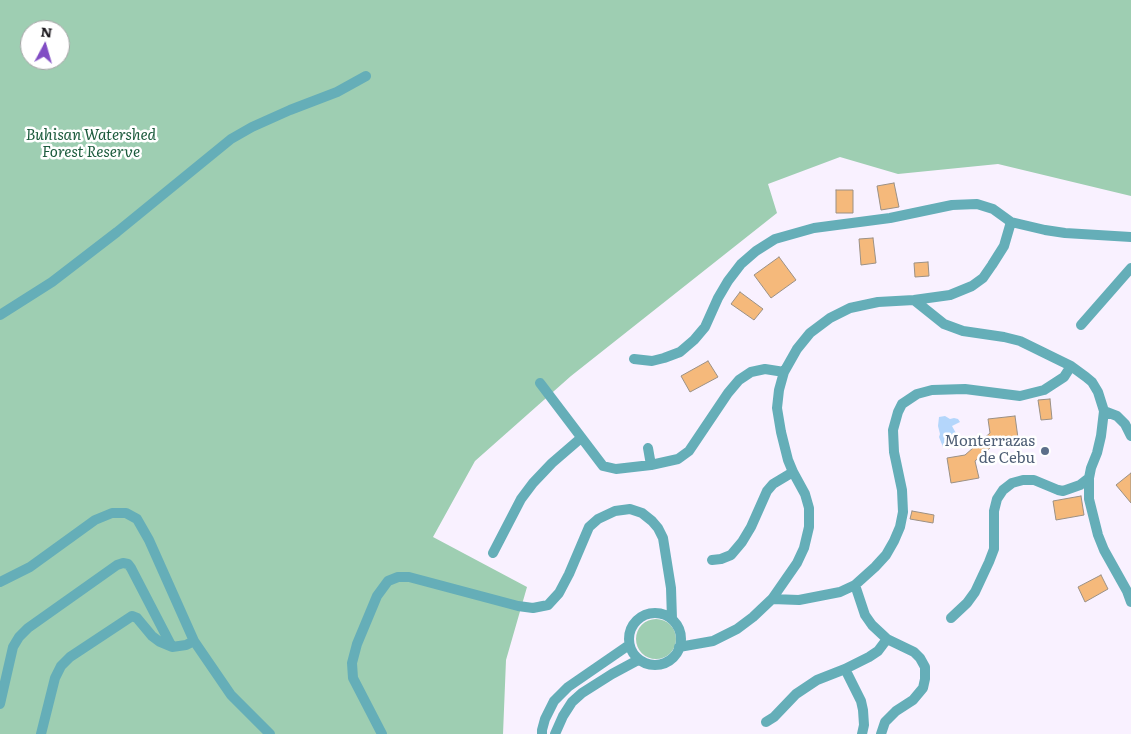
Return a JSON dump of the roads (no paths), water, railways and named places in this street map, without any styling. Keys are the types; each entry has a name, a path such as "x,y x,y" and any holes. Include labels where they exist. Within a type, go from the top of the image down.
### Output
{"street":[{"path":"0,315 52,282 232,139 252,127 337,92 366,76"},
{"path":"634,360 652,361 680,352 705,327 718,298 740,264 776,240 814,228 890,218 952,205 977,204 993,209 1011,222 1044,230 1131,237"},
{"path":"679,647 713,641 753,617 772,599 797,564 804,548 809,527 809,508 805,494 788,460 777,408 784,372 797,349 810,333 830,318 850,308 878,302 950,295 972,286 983,278 992,266 1004,246 1011,222"},
{"path":"1081,325 1131,268"},
{"path":"914,300 944,324 963,331 1020,341 1071,366 1092,382 1098,392 1104,410 1101,436 1089,478 1089,499 1098,535 1104,550 1127,591 1131,602"},
{"path":"772,599 798,600 840,592 855,585 886,555 900,527 903,512 894,452 893,430 902,404 917,394 932,390 965,389 1020,396 1044,390 1064,377 1071,366"},
{"path":"540,383 603,466 616,469 651,465 678,459 689,452 728,393 739,380 752,372 765,369 784,372"},
{"path":"1104,410 1117,416 1125,424 1131,436"},
{"path":"493,552 521,499 533,483 552,463 581,438"},
{"path":"648,448 651,465"},
{"path":"712,560 720,560 730,554 742,542 767,491 773,484 793,472"},
{"path":"951,618 975,592 989,562 994,549 994,510 997,499 1004,490 1012,483 1034,480 1058,490 1063,490 1080,485 1089,478"},
{"path":"382,734 353,678 352,663 357,644 377,596 388,581 398,577 409,577 518,606 533,608 548,605 559,593 569,574 588,527 598,519 616,511 630,509 647,517 658,528 663,538 671,588 672,620"},
{"path":"0,582 30,567 95,520 112,513 126,513 137,519 149,540 194,641 231,695 270,734"},
{"path":"0,704 13,647 19,637 28,628 123,563 128,564 131,568 172,647"},
{"path":"855,585 865,615 872,625 887,639 914,652 925,667 926,690 896,711 885,722 881,734"},
{"path":"656,613 667,616 680,632 679,647 668,661 662,664 650,664 638,660 629,645 631,627 644,615 656,613"},
{"path":"41,734 55,678 61,666 70,657 132,616 137,618 152,636 172,647 186,645 194,641"},
{"path":"766,722 774,717 796,694 816,680 869,658 878,651 887,639"},
{"path":"542,734 554,701 568,687 629,645"},
{"path":"555,734 572,702 582,693 638,660"},
{"path":"845,669 861,701 864,725 862,734"}],"water":[{"path":"945,416 950,419 958,419 960,422 952,426 957,435 957,440 943,447 939,437 938,426 939,417"}],"place":[{"name":"Monterrazas de Cebu","path":"1045,451"}],"park label":[{"name":"Buhisan Watershed Forest Reserve","path":"91,144"}]}
